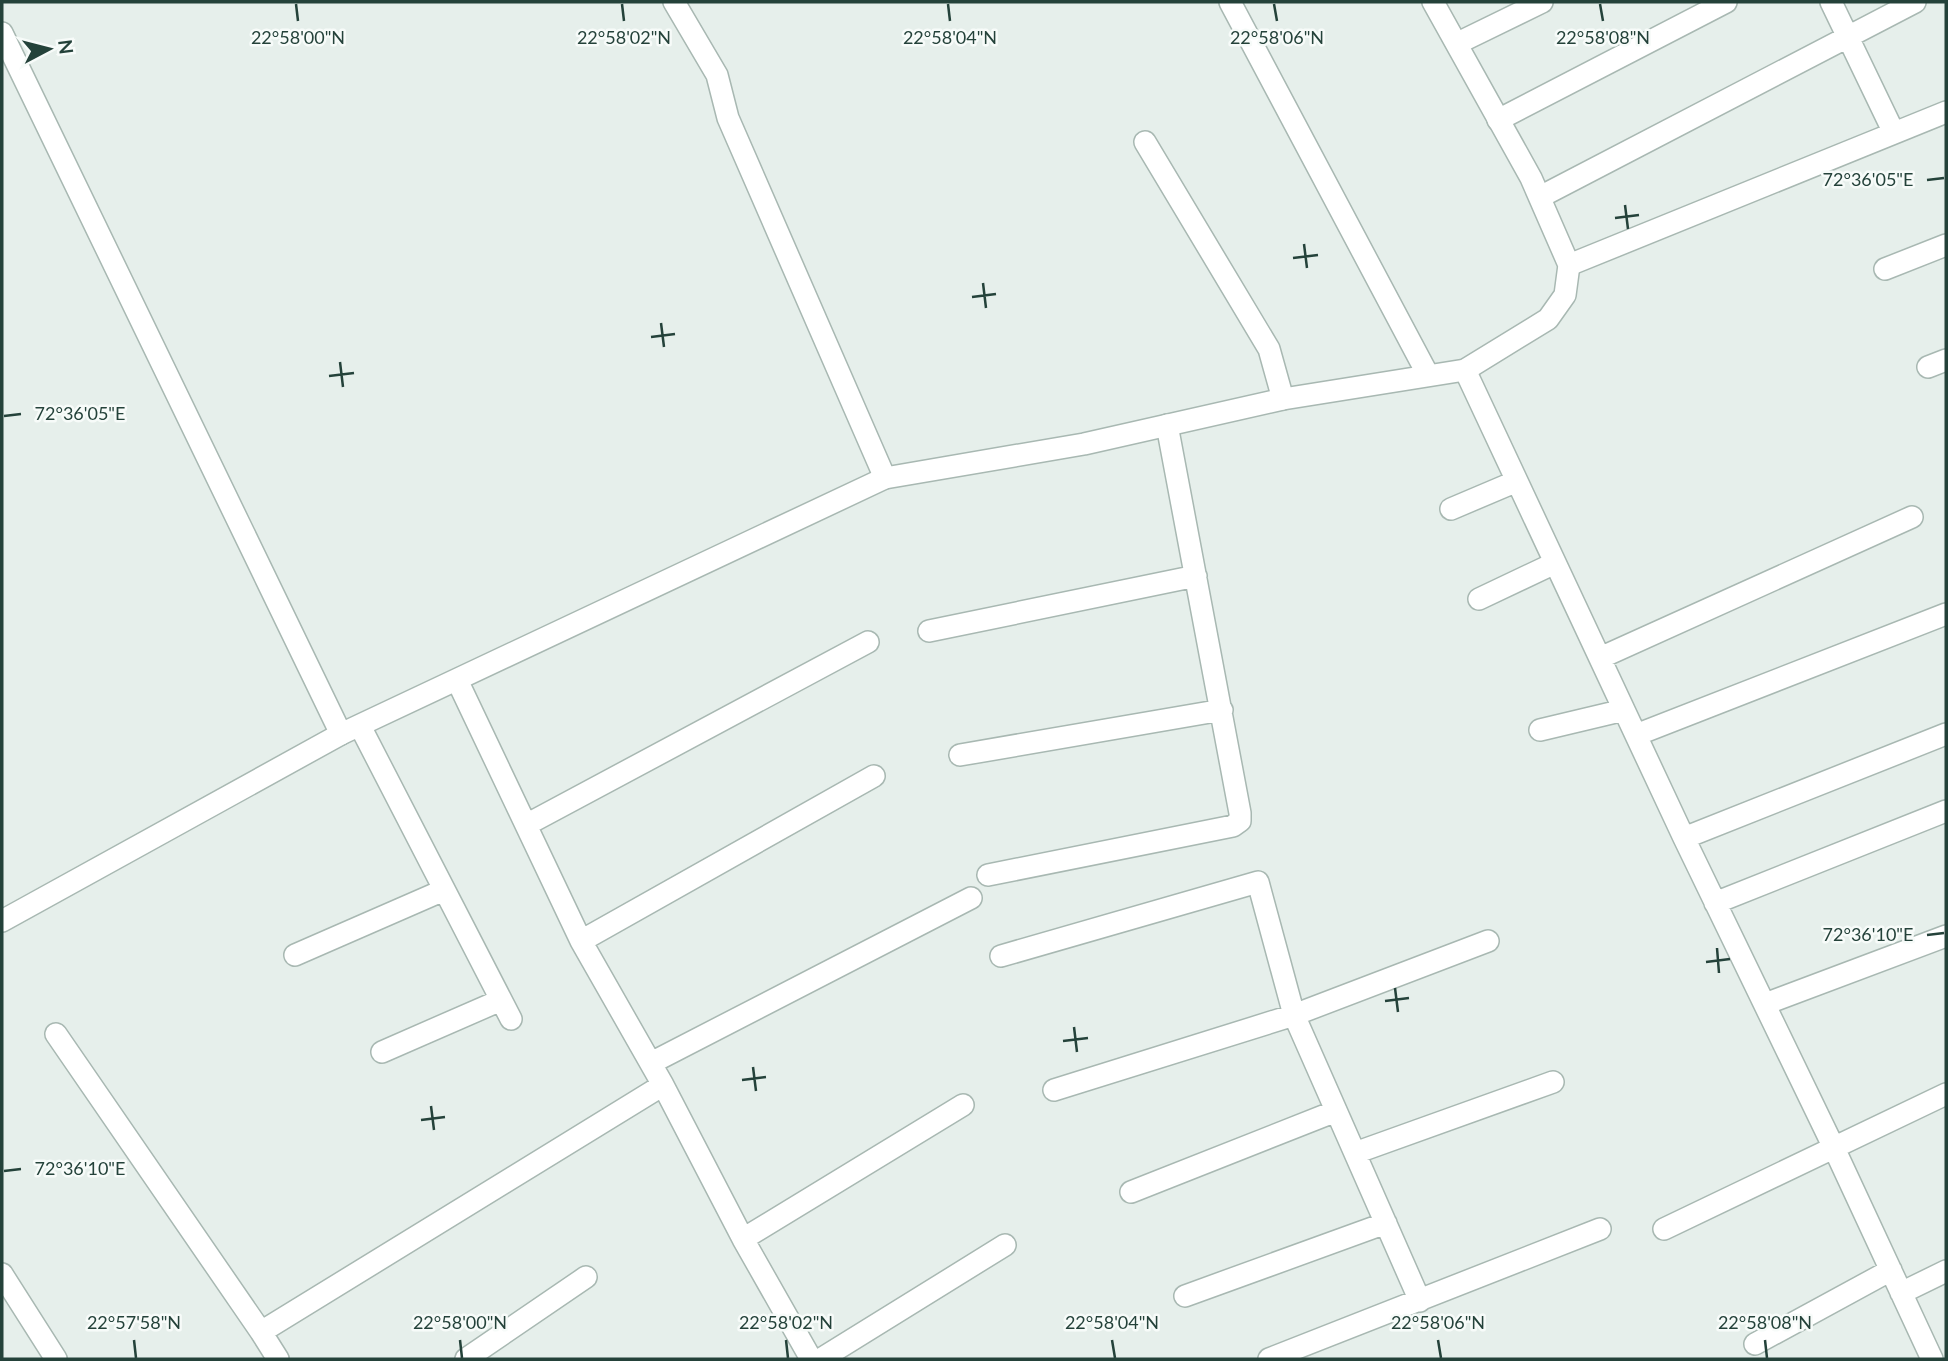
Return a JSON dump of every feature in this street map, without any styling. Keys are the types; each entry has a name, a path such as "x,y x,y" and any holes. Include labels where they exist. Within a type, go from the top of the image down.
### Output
{"street":[{"path":"674,2 716,75 728,118 885,478"},
{"path":"1230,2 1429,375"},
{"path":"2,921 351,730 885,478 1084,444 1283,399 1465,370 1548,319 1565,295 1569,265 1540,197 1458,43 1433,2"},
{"path":"1458,43 1542,2"},
{"path":"1498,120 1726,2"},
{"path":"1831,2 1894,133"},
{"path":"1540,197 1915,2"},
{"path":"2,33 8,62 351,730 444,890 506,1009 382,1052"},
{"path":"1569,265 1946,112"},
{"path":"1145,142 1269,349 1283,399"},
{"path":"1885,269 1946,245"},
{"path":"1465,370 1932,1359"},
{"path":"989,875 1233,826 1240,821 1222,710 1167,425"},
{"path":"1451,509 1517,481"},
{"path":"1600,658 1912,517"},
{"path":"1479,598 1555,563"},
{"path":"929,631 1196,576"},
{"path":"1636,735 1946,614"},
{"path":"526,825 868,642"},
{"path":"457,680 581,942 651,1063 743,1239 811,1359"},
{"path":"960,755 1222,710"},
{"path":"1540,730 1624,710"},
{"path":"1684,838 1946,734"},
{"path":"581,942 874,776"},
{"path":"1715,903 1946,811"},
{"path":"1001,956 1258,882 1294,1015 1420,1301"},
{"path":"295,955 444,890"},
{"path":"651,1063 971,898"},
{"path":"1765,1004 1946,936"},
{"path":"1054,1090 1294,1015 1489,941"},
{"path":"56,1034 278,1359"},
{"path":"1355,1153 1553,1082"},
{"path":"261,1332 663,1085"},
{"path":"1664,1229 1946,1094"},
{"path":"743,1239 963,1105"},
{"path":"1131,1192 1336,1111"},
{"path":"1185,1296 1386,1223"},
{"path":"1269,1359 1600,1229"},
{"path":"821,1359 1005,1245"},
{"path":"1755,1344 1891,1270"},
{"path":"1901,1293 1946,1270"},
{"path":"2,1274 56,1359"},
{"path":"467,1359 586,1277"}]}
